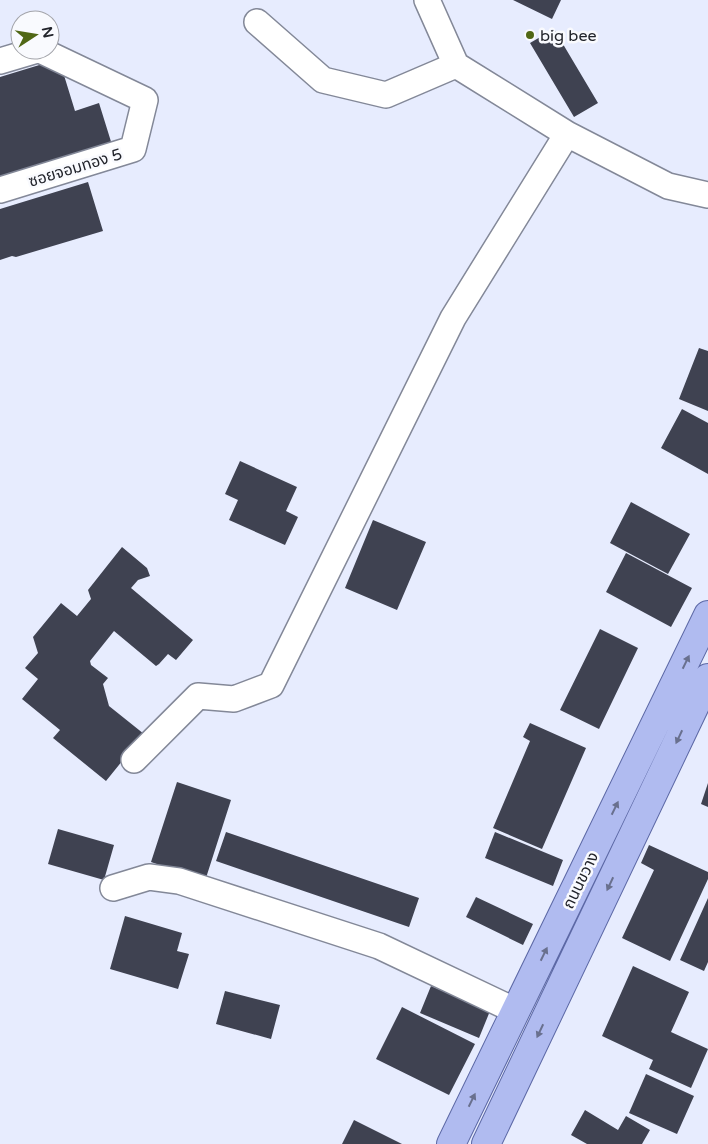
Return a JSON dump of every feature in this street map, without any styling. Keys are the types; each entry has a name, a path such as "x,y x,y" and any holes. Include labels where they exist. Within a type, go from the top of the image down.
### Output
{"main road":[{"name":"ถนนขวาง","path":"451,1144 708,615"},
{"name":"ถนนขวาง","path":"486,1144 582,942 701,711 708,678"},
{"path":"557,927 582,942"}],"street":[{"path":"427,0 456,66 567,134 668,186 708,195"},
{"path":"257,22 323,80 386,94 456,66"},
{"name":"ซอยจอมทอง 5","path":"0,190 132,149 145,100 59,60"},
{"path":"134,760 198,696 234,699 271,685 453,318 567,134"},
{"path":"113,888 149,877 179,881 379,946 516,1011"}],"building":[{"path":"513,0 561,0 552,19"},
{"path":"554,29 598,103 574,117 530,43"},
{"path":"59,60 75,111 99,103 113,148 0,183 0,77"},
{"path":"88,182 103,231 0,260 0,209"},
{"path":"699,348 708,351 708,411 679,399"},
{"path":"682,409 708,423 708,474 661,448"},
{"path":"240,461 297,487 286,511 298,517 285,545 229,520 238,500 225,494"},
{"path":"631,502 690,534 668,574 610,543"},
{"path":"373,520 426,542 397,610 345,588"},
{"path":"122,547 147,568 150,576 138,580 131,588 193,640 176,660 168,654 156,666 114,631 90,661 91,665 108,678 103,684 109,706 144,734 106,781 53,738 60,730 22,699 38,679 25,668 38,653 33,637 61,603 77,616 91,599 88,590"},
{"path":"626,553 692,588 671,627 606,592"},
{"path":"600,629 638,648 599,729 560,710"},
{"path":"530,723 586,748 542,849 493,828 530,741 523,737"},
{"path":"177,782 231,800 205,881 151,862"},
{"path":"708,783 708,807 701,804"},
{"path":"58,829 114,845 104,880 48,864"},
{"path":"226,832 419,898 409,927 216,861"},
{"path":"495,832 563,860 553,886 485,858"},
{"path":"649,845 708,872 708,879 670,961 622,938 654,870 641,863"},
{"path":"476,897 533,924 523,945 466,917"},
{"path":"708,898 708,962 704,971 680,960"},
{"path":"125,916 182,933 177,951 189,954 178,989 110,969"},
{"path":"633,966 689,992 671,1032 708,1049 691,1088 649,1069 653,1060 602,1036"},
{"path":"431,986 490,1011 479,1038 420,1013"},
{"path":"225,991 280,1005 271,1039 216,1024"},
{"path":"402,1007 475,1044 449,1095 376,1059"},
{"path":"646,1074 694,1096 677,1134 629,1113"},
{"path":"585,1110 618,1130 626,1116 650,1130 642,1144 587,1144 571,1135"},
{"path":"354,1120 402,1144 342,1144"}],"place":[{"name":"big bee","path":"530,35"}]}
